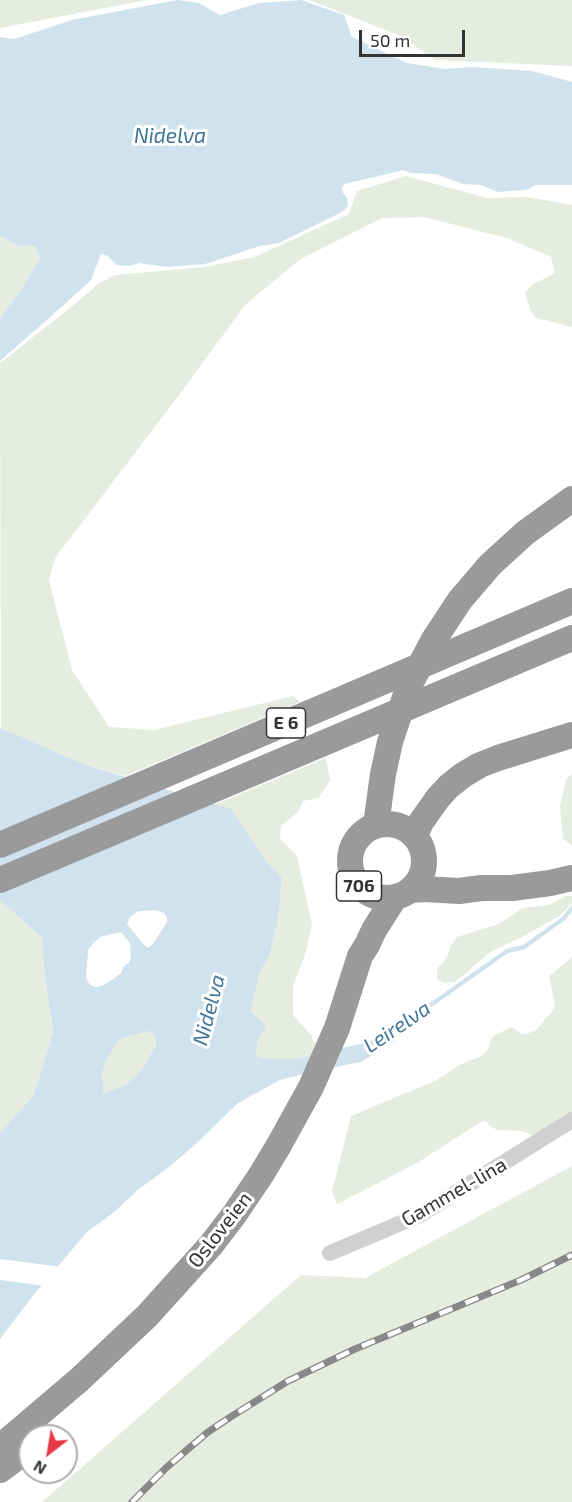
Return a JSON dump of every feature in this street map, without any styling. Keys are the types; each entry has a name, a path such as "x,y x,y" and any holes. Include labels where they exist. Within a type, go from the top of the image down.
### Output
{"highway":[{"path":"376,825 390,742 408,688 434,641 460,600 490,565 525,533 572,499"},
{"name":"E 6","path":"0,844 572,601"},
{"name":"E 6","path":"0,880 572,638"},
{"path":"419,847 421,822 438,798 463,775 498,758 572,735"},
{"name":"706","path":"481,888 445,873 401,826 376,825 362,833 352,847 350,866 358,884 364,891 382,898 403,894 512,888 572,878"},
{"name":"706","path":"403,894 417,884 422,875 419,847"},
{"name":"Osloveien","path":"358,884 363,918 360,956"},
{"name":"Osloveien","path":"0,1447 79,1380 147,1316 211,1245 234,1215 261,1175 310,1087 337,1028 360,956 374,930 403,894"},
{"path":"0,1422 79,1380"},
{"name":"706","path":"44,1424 79,1380"},
{"path":"0,1470 18,1455"}],"street":[{"name":"Gammel-lina","path":"330,1253 420,1215 572,1120"}],"shaded area":[{"path":"0,0 147,0 0,28"},
{"path":"309,0 572,0 572,66 435,60 401,36"},
{"path":"406,176 487,198 527,197 572,205 572,327 536,318 530,309 525,293 532,285 555,273 551,257 507,238 424,217 382,218 299,260 245,305 55,558 49,580 72,670 109,727 154,730 293,696 300,702 125,776 86,765 1,730 0,363 98,284 115,275 205,267 254,257 349,214 357,191"},
{"path":"0,236 19,247 31,245 36,247 40,259 0,318"},
{"path":"326,758 330,780 319,798 303,801 299,811 281,826 280,839 297,856 312,924 306,952 293,986 293,1015 311,1035 316,1046 312,1055 295,1059 256,1057 258,1041 265,1029 251,1009 260,971 269,957 278,919 282,878 267,862 252,840 216,804"},
{"path":"572,774 572,846 563,839 560,807 566,779"},
{"path":"566,896 572,896 572,903 561,915 492,951 455,982 443,983 437,979 437,969 447,957 457,937 499,924 523,908 550,905"},
{"path":"0,900 42,938 53,1032 34,1095 0,1133"},
{"path":"572,957 572,1113 533,1136 523,1131 499,1130 484,1120 417,1163 337,1204 332,1191 351,1116 437,1080 458,1066 483,1055 492,1037 511,1027 522,1034 537,1029 555,1005 549,976"},
{"path":"149,1031 154,1034 156,1042 145,1065 125,1085 104,1094 102,1075 105,1062 119,1040"},
{"path":"572,1166 572,1502 42,1502 63,1484 78,1484 78,1470 301,1275 365,1278"}],"water":[{"name":"Nidelva","path":"177,0 199,3 220,15 259,3 301,0 344,15 352,37 407,63 445,69 472,67 532,71 572,82 572,185 536,185 526,190 498,192 481,185 463,184 436,174 412,173 403,170 345,184 342,188 348,206 342,212 279,243 260,246 205,264 165,267 140,263 129,266 116,265 108,256 101,254 91,280 0,361 0,318 40,259 36,247 31,245 19,247 0,236 0,37 14,39 72,20"},
{"name":"Nidelva","path":"0,728 86,765 231,809 267,862 282,878 278,919 269,957 260,971 251,1009 265,1025 258,1041 257,1057 295,1059 368,1042 392,1029 395,1041 361,1062 280,1080 238,1103 169,1167 87,1232 0,1339 0,1133 34,1095 53,1032 42,938 0,900","holes":["155,910 164,913 167,922 153,944 146,947 127,924 129,918 139,911","121,932 130,943 131,957 121,973 101,986 95,987 90,985 86,978 88,950 100,937","149,1031 154,1034 156,1043 138,1074 125,1085 104,1094 102,1075 105,1062 119,1040"]}],"pier":[{"path":"0,1259 62,1267 46,1286 0,1280"}],"waterway":[{"name":"Leirelva","path":"389,1036 507,951 524,947 563,919 572,908"}],"railway":[{"path":"132,1502 167,1467 208,1432 288,1381 355,1349 521,1280 572,1255"}]}
